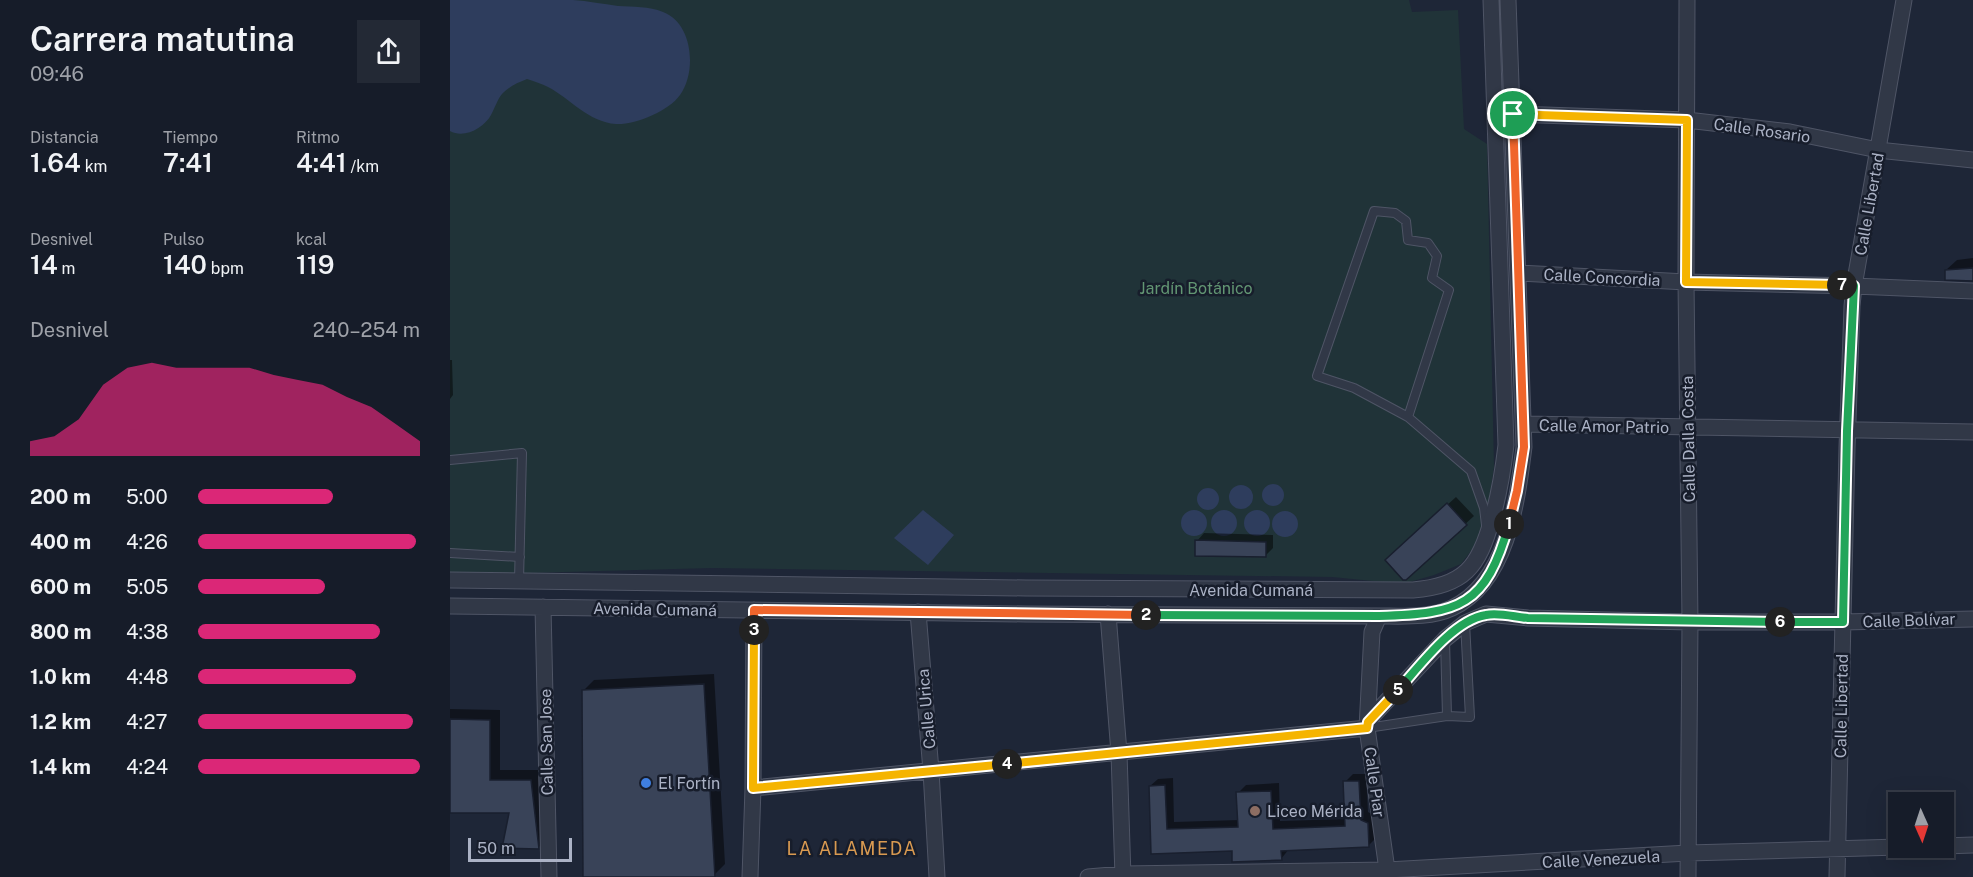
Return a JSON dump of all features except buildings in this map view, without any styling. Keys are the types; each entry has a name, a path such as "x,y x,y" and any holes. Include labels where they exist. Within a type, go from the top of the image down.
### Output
{"street":[{"name":"Avenida Cumaná","path":"450,580 1038,588 1413,590 1440,587 1461,576 1478,558 1488,535 1500,487 1506,446 1491,0"},
{"name":"Avenida Cumaná","path":"450,606 1379,616 1428,614 1451,609 1476,593 1484,584 1499,556 1510,520 1521,467 1524,424 1508,0"},
{"name":"Calle Dalla Costa","path":"1687,0 1686,282 1690,621 1688,877"},
{"name":"Calle Libertad","path":"1837,877 1847,431 1854,286 1904,0"},
{"name":"Calle Rosario","path":"1513,114 1687,120 1790,132 1878,150 1973,160"},
{"name":"Calle Concordia","path":"1518,273 1686,282 1973,291"},
{"name":"Calle Amor Patrio","path":"1524,424 1973,432"},
{"name":"Calle San Jose","path":"543,607 549,877"},
{"path":"750,877 754,610"},
{"name":"Calle Urica","path":"918,612 937,877"},
{"path":"1108,614 1119,753 1123,876"},
{"name":"Calle Bolívar","path":"1465,623 1486,614 1528,618 1690,621 1843,622 1973,619"},
{"name":"Calle Piar","path":"1379,616 1372,632 1367,725 1388,874"},
{"path":"753,788 1119,753 1367,725 1445,639 1465,623"},
{"path":"1954,846 1973,845"},
{"name":"Calle Venezuela","path":"1088,877 1388,874 1688,854 1888,848"}],"lane":[{"path":"1408,417 1449,290 1432,278 1437,256 1428,243 1408,240 1406,221 1395,213 1374,211 1317,376 1354,388 1408,417 1471,471 1484,508 1488,535"},
{"path":"450,460 522,453 519,581"},
{"path":"450,553 520,557"},
{"path":"1367,725 1447,716 1470,717 1465,623"},
{"path":"1445,639 1447,716"}],"green space":[{"name":"Jardín Botánico","path":"450,0 1409,0 1412,12 1458,10 1464,129 1487,144 1494,467 1488,508 1477,543 1461,564 1403,584 1332,577 712,568 450,575"}],"water":[{"path":"450,0 573,0 658,10 673,18 681,26 689,49 689,74 675,101 651,116 624,124 606,122 588,115 548,87 527,79 502,94 488,120 479,128 467,133 455,133 450,131"},
{"path":"1273,484 1281,487 1284,495 1281,503 1273,506 1265,503 1262,495 1265,487"},
{"path":"1241,485 1250,488 1253,497 1250,506 1241,509 1232,506 1229,497 1232,488"},
{"path":"1208,488 1216,491 1219,499 1216,507 1208,510 1200,507 1197,499 1200,491"},
{"path":"923,510 954,535 928,565 894,538"},
{"path":"1194,510 1203,514 1207,523 1203,532 1194,536 1185,532 1181,523 1185,514"},
{"path":"1224,510 1233,514 1237,523 1233,532 1224,536 1215,532 1211,523 1215,514"},
{"path":"1257,510 1266,514 1270,523 1266,532 1257,536 1248,532 1244,523 1248,514"},
{"path":"1285,511 1294,515 1298,524 1294,533 1285,537 1276,533 1272,524 1276,515"}],"place":[{"name":"El Fortín","path":"646,783"},
{"name":"Liceo Mérida","path":"1255,811"}],"district":[{"name":"LA ALAMEDA","path":"852,849"}],"route":[{"path":"1513,114 1687,120 1686,282 1854,286 1847,431 1843,622 1609,620 1528,618 1486,614 1465,623 1445,639 1368,722 1367,728 753,788 754,610 1379,616 1442,612 1476,593 1492,572 1499,556 1517,491 1524,447 1513,114"}]}
